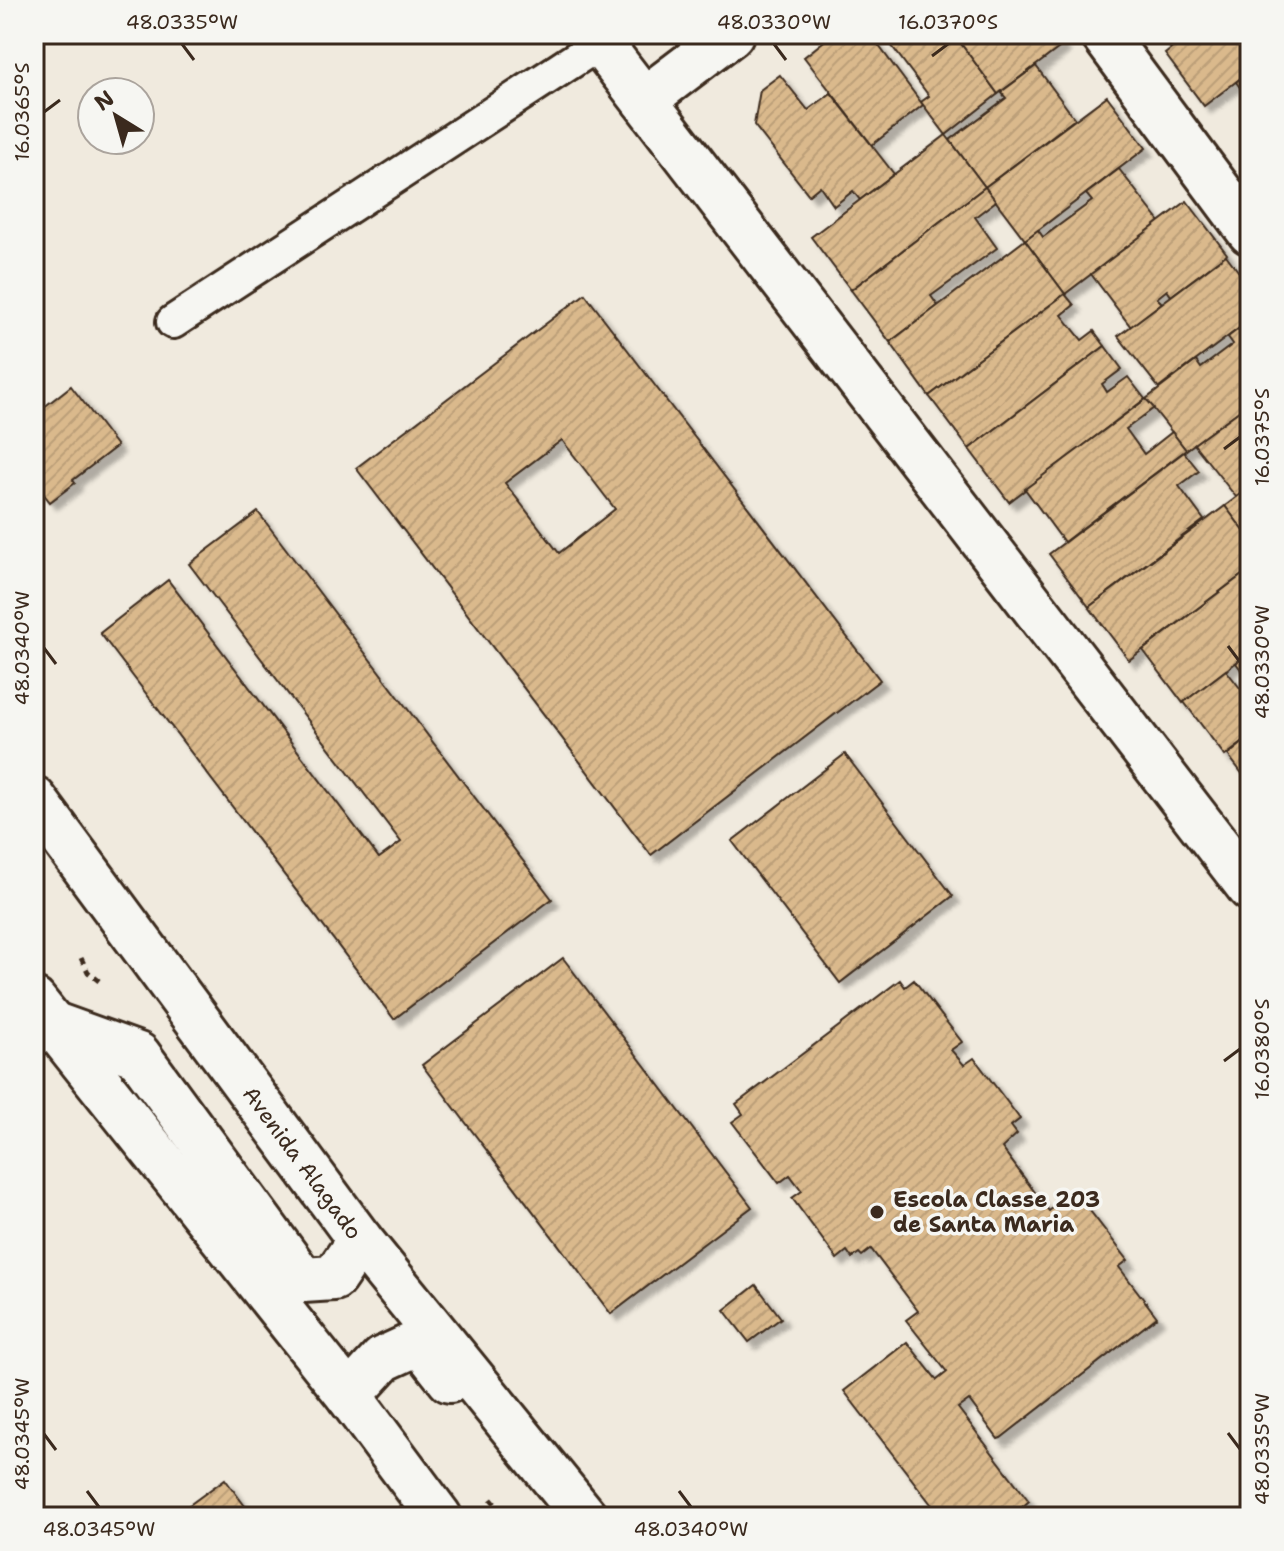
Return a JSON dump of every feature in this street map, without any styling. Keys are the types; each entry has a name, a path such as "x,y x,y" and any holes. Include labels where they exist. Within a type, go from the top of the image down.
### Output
{"main road":[{"path":"644,100 731,34"},
{"path":"1103,34 1250,232"},
{"path":"597,38 1250,888"},
{"name":"Avenida Alagado","path":"34,799 360,1240 585,1517"},
{"path":"43,1013 138,1055 303,1280 334,1278 360,1240"},
{"path":"43,1013 349,1396 439,1517"},
{"path":"349,1396 383,1359 420,1342 558,1517"}],"lane":[{"path":"173,322 597,38"}],"building":[{"path":"833,34 870,34 923,105 872,145 804,57"},
{"path":"883,34 954,34 998,94 946,135 921,102 929,96"},
{"path":"954,34 1055,34 1063,45 998,94"},
{"path":"1160,34 1190,34 1171,49"},
{"path":"1190,34 1250,34 1250,71 1204,106 1165,54"},
{"path":"1036,66 1075,119 985,187 950,140 1006,98 1001,92"},
{"path":"1250,71 1250,101 1236,82"},
{"path":"780,75 808,110 831,93 894,174 860,200 853,191 834,206 820,186 809,195 754,125 760,90"},
{"path":"1107,96 1146,148 1025,240 985,187"},
{"path":"946,135 985,187 851,290 811,237"},
{"path":"1119,169 1160,222 1065,294 1025,240 1038,230 1043,237 1092,201 1086,194"},
{"path":"985,187 996,201 975,217 997,248 931,296 938,306 890,342 851,290"},
{"path":"1187,201 1227,254 1171,296 1167,290 1157,298 1162,303 1131,327 1091,274"},
{"path":"1025,240 1065,294 929,396 890,342"},
{"path":"1226,255 1250,287 1250,320 1159,388 1118,336"},
{"path":"585,294 880,680 651,855 356,468","holes":["562,440 615,509 559,553 505,483"]},
{"path":"1065,294 1074,305 1062,315 1082,340 1094,331 1105,346 969,449 929,396"},
{"path":"1250,320 1250,403 1186,450 1146,399 1196,361 1201,368 1233,344 1228,337"},
{"path":"1105,346 1122,369 1102,384 1107,392 1128,377 1145,399 1009,502 969,449"},
{"path":"71,386 117,446 50,502 34,482 34,415"},
{"path":"1146,399 1154,408 1126,429 1144,454 1172,432 1186,450 1064,542 1025,489"},
{"path":"1250,403 1250,487 1236,497 1194,444"},
{"path":"1184,452 1199,471 1179,486 1204,520 1089,607 1049,554"},
{"path":"1250,487 1250,539 1225,506"},
{"path":"1225,506 1250,539 1250,569 1129,660 1089,607"},
{"path":"258,512 552,899 394,1019 100,633 168,580 379,858 401,842 189,564"},
{"path":"1250,569 1250,652 1183,703 1143,650"},
{"path":"1250,652 1250,682 1236,663"},
{"path":"1226,670 1250,701 1250,737 1225,756 1184,702"},
{"path":"1250,737 1250,784 1228,755"},
{"path":"845,754 953,896 840,983 732,841"},
{"path":"563,958 752,1207 611,1314 422,1065"},
{"path":"900,980 905,987 914,980 962,1042 951,1050 964,1065 974,1058 1020,1119 1011,1126 1017,1134 1002,1148 1049,1211 1065,1198 1071,1205 1080,1198 1128,1260 1119,1267 1157,1317 1001,1438 998,1439 969,1400 958,1408 1029,1501 1011,1517 941,1517 844,1391 907,1342 937,1380 947,1372 906,1320 918,1311 871,1249 862,1256 859,1253 852,1258 847,1251 837,1259 792,1198 802,1191 790,1175 779,1183 732,1122 743,1114 736,1104"},
{"path":"756,1285 781,1318 749,1342 724,1310"},
{"path":"225,1479 253,1517 173,1517"}],"place":[{"name":"Escola Classe 203 de Santa Maria","path":"877,1212"}]}
